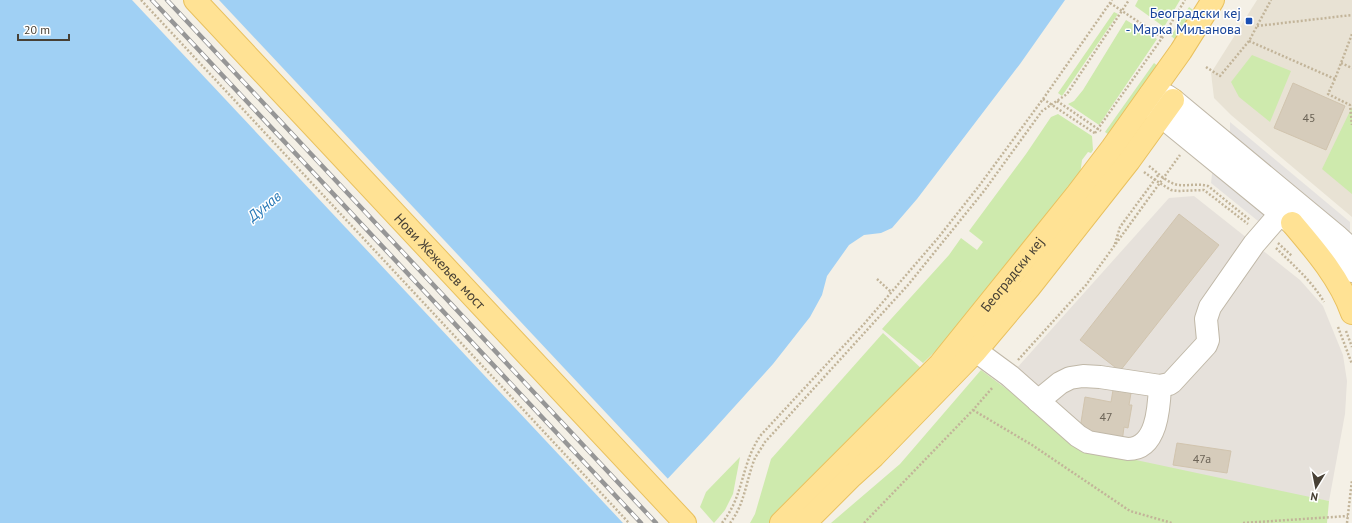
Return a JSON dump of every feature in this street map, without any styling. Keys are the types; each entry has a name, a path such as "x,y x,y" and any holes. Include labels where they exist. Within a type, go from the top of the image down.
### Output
{"main road":[{"name":"Нови Жежељев мост","path":"195,0 685,523"},
{"name":"Београдски кеј","path":"781,523 940,364 1117,142 1181,51 1213,0"},
{"name":"Београдски кеј","path":"805,523 874,456 976,351 1029,288 1095,205 1167,108"},
{"path":"1286,218 1314,248 1340,288 1352,313"}],"street":[{"path":"1150,95 1155,110 1167,108 1352,250"},
{"path":"1167,108 1286,218 1320,243 1352,271"},
{"path":"1038,401 1060,383 1070,378 1083,376 1160,386 1172,382 1206,345 1208,340 1206,319 1210,307 1254,244 1286,218"},
{"path":"976,351 1006,373 1078,436 1088,442 1128,449 1135,449 1143,445 1151,434 1155,423 1160,386"}],"path":[{"path":"141,0 629,523"},
{"path":"730,523 736,516 743,502 756,458 765,442 908,285 984,191 1042,112 1067,94 1130,0"},
{"path":"1095,133 1162,38 1185,0"},
{"path":"1206,67 1220,76 1249,41 1271,0"},
{"path":"722,523 730,513 740,488 750,455 760,436 864,324 938,238 979,186 1043,99 1111,1 1122,11 1167,42"},
{"path":"1257,26 1352,15"},
{"path":"1352,34 1328,94 1350,105 1352,125"},
{"path":"1249,41 1335,79"},
{"path":"1341,63 1352,68"},
{"path":"1043,99 1099,136"},
{"path":"1057,101 1106,134"},
{"path":"864,523 973,410 1086,285 1181,154"},
{"path":"1114,246 1120,227 1160,174"},
{"path":"877,279 891,292"},
{"path":"973,410 1032,445 1130,511 1172,523"},
{"path":"1347,523 1352,480"},
{"path":"1244,523 1348,516"}],"shaded area":[{"path":"1257,0 1352,0 1352,217 1231,115 1214,98 1211,73"},
{"path":"1230,122 1350,222 1350,241 1230,140"},
{"path":"1213,165 1267,207 1263,225 1211,183"},
{"path":"1194,196 1300,280 1323,306 1343,355 1347,381 1345,414 1329,501 1106,464 999,388 1169,198"}],"green space":[{"path":"1138,0 1180,0 1164,27 1135,6"},
{"path":"1189,7 1196,12 1177,41 1171,36"},
{"path":"1114,12 1118,14 1062,96 1058,93"},
{"path":"1126,20 1157,39 1099,125 1068,104 1074,101 1083,90"},
{"path":"1252,55 1291,71 1270,122 1239,97 1231,82"},
{"path":"1154,63 1159,67 1111,136 1105,132"},
{"path":"1352,107 1352,194 1322,169"},
{"path":"1058,114 1092,136 1093,150 1091,153 1088,152 1082,160 1080,175 965,323 923,363 882,329 949,255 961,238 977,250 983,242 969,231 1026,154 1051,117"},
{"path":"883,333 923,370 774,523 750,523 755,514 771,459"},
{"path":"981,370 1089,450 1329,501 1327,523 831,523 900,464"},
{"path":"740,457 733,494 725,510 714,523 700,507 706,492"}],"water":[{"name":"Дунав","path":"0,0 1065,0 1020,64 917,199 892,228 881,233 864,235 849,245 827,276 822,295 810,317 773,364 626,523 0,523"}],"pier":[{"path":"132,0 219,0 669,480 629,523 623,523"}],"building":[{"path":"1293,83 1345,106 1326,150 1274,128"},
{"path":"1179,214 1219,245 1120,371 1080,340"},
{"path":"1113,390 1131,393 1129,405 1132,405 1128,428 1124,427 1122,442 1079,435 1085,397 1111,402"},
{"path":"1177,443 1231,451 1227,473 1173,465"}],"railway":[{"path":"152,0 641,523"},
{"path":"167,0 656,523"}],"place":[{"name":"Београдски кеј - Марка Миљанова","path":"1249,21"}]}
